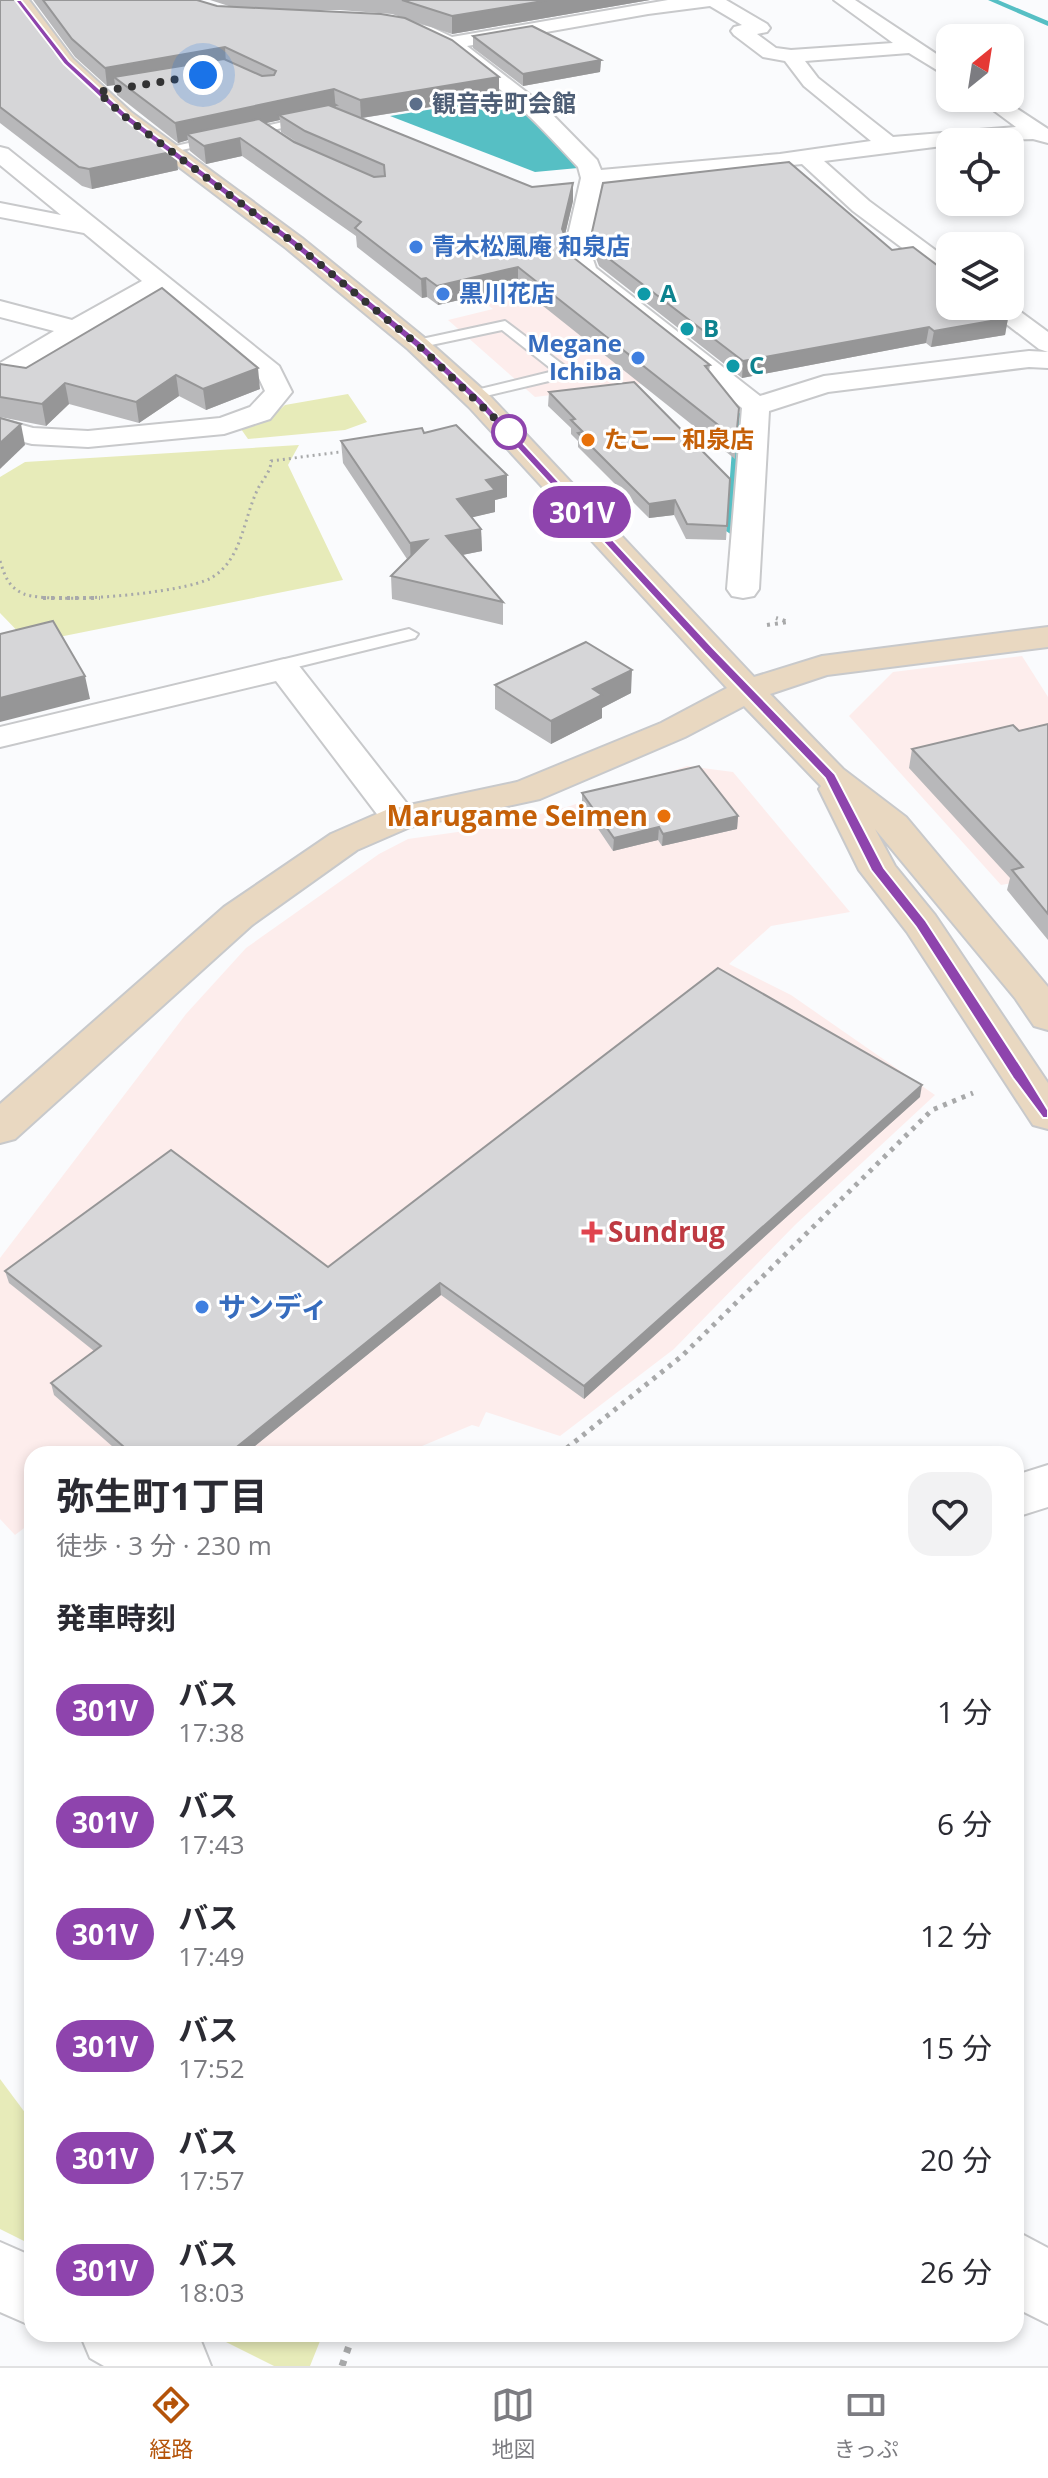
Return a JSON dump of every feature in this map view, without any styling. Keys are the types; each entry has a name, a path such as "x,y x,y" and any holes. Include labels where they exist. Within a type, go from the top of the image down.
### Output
{"street":[{"path":"19,0 66,63 109,90 168,149 294,243 417,344 473,395 831,776 893,825 1042,996"},
{"path":"450,43 713,0 760,28 741,31 770,53 791,56 913,47"},
{"path":"843,0 936,63"},
{"path":"377,22 424,31 450,43 536,109 579,151 589,165 592,178 577,248 585,271 756,406"},
{"path":"791,56 811,82 889,145"},
{"path":"1007,112 1042,136"},
{"path":"592,178 807,157 889,145 1042,136"},
{"path":"0,154 270,372 279,392 260,413 224,426 88,439 32,436 0,427"},
{"path":"807,157 861,206 936,262"},
{"path":"0,210 91,227"},
{"path":"0,374 141,290 160,283"},
{"path":"0,309 75,329"},
{"path":"1015,320 1048,344"},
{"path":"756,406 824,384 1029,359 1048,360"},
{"path":"743,589 756,406"},
{"path":"0,1128 238,916 344,842 399,818 527,791 673,730 748,690 822,666 1048,637"},
{"path":"0,737 284,669 399,818"},
{"path":"831,776 878,870 921,924 1048,1114"},
{"path":"1024,1494 1048,1486"},
{"path":"1024,2271 1048,2290"},
{"path":"0,2276 24,2288"},
{"path":"130,2342 176,2366"}],"lane":[{"path":"168,149 324,116"},
{"path":"262,129 275,138"},
{"path":"417,344 505,325 565,373 473,395"},
{"path":"284,669 291,663 409,634"}],"path":[{"path":"0,561 8,583 22,594 48,600 85,600 209,580 223,573 247,523 264,476 271,468 271,461 348,451"},
{"path":"569,1446 683,1355 932,1110 1019,1074"},
{"path":"342,2366 350,2342"}],"shaded area":[{"path":"460,283 588,287 695,377 535,397 448,320 493,309"},
{"path":"1022,656 1048,697 1048,877 1001,885 849,716 893,672"},
{"path":"687,766 733,772 850,912 771,926 729,964 791,995 935,1095 795,1225 674,1349 560,1436 486,1412 479,1427 472,1425 422,1446 24,1446 24,1528 15,1535 0,1519 0,1258 186,1014 246,948 379,854 408,839 493,827 570,806"}],"green space":[{"path":"348,394 367,422 345,430 248,439 241,429 276,413 285,405"},
{"path":"299,445 288,465 343,580 29,643 0,613 0,477 25,462"},
{"path":"0,2079 24,2111 24,2241 0,2229"},
{"path":"226,2342 320,2342 310,2366 274,2366"}],"water":[{"path":"507,97 566,150 578,168 535,172 390,116"}],"building":[{"path":"0,0 16,0 54,51 112,104 176,151 89,169 79,167 0,107"},
{"path":"43,0 197,0 217,6 381,14 405,18 452,40 499,77 360,100 334,89 175,123 114,77 224,59 262,76 274,75 276,71 225,47 105,68 72,39"},
{"path":"402,0 549,0 452,16"},
{"path":"532,26 601,60 523,74 473,36"},
{"path":"334,104 331,106 532,187 573,183 562,229 574,258 710,365 705,366 739,408 736,439 518,267 437,286 426,278 421,279 355,228 361,222 240,138 204,146 187,134 259,119 294,142 374,177 385,176 384,165 305,131 279,115"},
{"path":"789,162 892,250 913,247 936,264 936,320 997,320 934,331 929,327 743,361 599,251 592,232 603,183"},
{"path":"162,288 258,368 203,389 176,375 136,402 65,383 42,404 0,397 0,364 26,368"},
{"path":"634,382 730,479 727,526 687,524 675,500 649,504 578,433 583,432 571,420 575,419 549,392"},
{"path":"0,418 21,424 0,443"},
{"path":"456,425 507,475 486,480 495,490 457,499 481,529 446,536 503,602 391,576 427,540 410,543 341,441 422,428 424,433"},
{"path":"53,621 85,676 0,698 0,634"},
{"path":"586,642 632,670 593,689 602,695 551,721 495,685"},
{"path":"1048,724 1048,914 1012,870 1023,867 912,749 1013,725 1019,731"},
{"name":"Marugame Seimen","path":"699,766 738,816 663,834 659,827 614,838 582,793"},
{"path":"718,968 922,1085 584,1386 440,1283 238,1446 123,1446 51,1383 101,1346 5,1271 171,1150 328,1267"}],"waterway":[{"path":"992,0 1048,24"},
{"path":"725,401 740,422 732,531"}],"bus line":[{"name":"301V","path":"19,0 66,63 124,116 294,243 417,344 479,401 709,650 831,776 878,870 921,924 1048,1114"}],"place":[{"name":"観音寺町会館","path":"416,104"},
{"name":"青木松風庵 和泉店","path":"416,247"},
{"name":"黒川花店","path":"443,294"},
{"name":"A","path":"644,294"},
{"name":"B","path":"687,329"},
{"name":"Megane Ichiba","path":"638,358"},
{"name":"C","path":"733,366"},
{"name":"たこ一 和泉店","path":"588,440"},
{"name":"Marugame Seimen","path":"664,816"},
{"name":"Sundrug","path":"592,1232"},
{"name":"サンディ","path":"202,1307"}],"route":[{"path":"203,75 98,92 124,116 294,243 417,344 509,432"}]}
